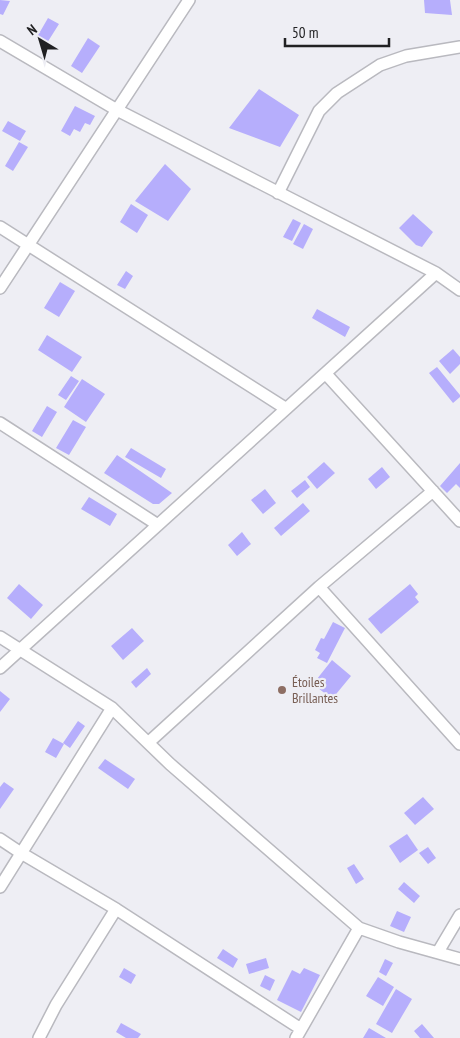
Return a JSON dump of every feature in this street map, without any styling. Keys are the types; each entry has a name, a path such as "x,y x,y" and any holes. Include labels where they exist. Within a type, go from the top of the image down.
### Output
{"street":[{"path":"0,288 189,0"},
{"path":"0,40 117,110 436,272 460,290"},
{"path":"278,193 319,111 337,94 380,65 406,56 460,47"},
{"path":"0,227 285,408"},
{"path":"0,668 285,408 326,374 436,272"},
{"path":"326,374 460,521"},
{"path":"0,423 158,524"},
{"path":"149,742 320,587 433,491"},
{"path":"320,587 460,744"},
{"path":"0,637 112,708 170,764 359,928 399,942 460,959"},
{"path":"0,887 112,708"},
{"path":"0,839 116,909 299,1034 359,928"},
{"path":"40,1038 56,1005 116,909"},
{"path":"438,952 460,915"}],"building":[{"path":"0,0 10,1 3,15 0,14"},
{"path":"424,0 450,0 452,15 425,13"},
{"path":"48,18 59,24 47,43 37,37"},
{"path":"88,38 100,46 82,73 71,66"},
{"path":"259,89 299,115 280,147 229,128"},
{"path":"75,106 95,116 90,125 85,123 80,132 74,129 70,136 61,131"},
{"path":"8,121 26,131 20,141 2,131"},
{"path":"19,142 28,147 13,171 5,166"},
{"path":"165,164 191,189 168,221 135,201"},
{"path":"131,204 148,215 137,233 120,222"},
{"path":"413,214 433,232 422,247 416,245 399,228"},
{"path":"293,219 301,223 292,241 283,237"},
{"path":"304,224 313,229 303,249 293,244"},
{"path":"126,271 133,276 125,289 117,285"},
{"path":"60,282 75,291 59,317 44,308"},
{"path":"317,309 350,327 345,337 312,318"},
{"path":"47,335 82,357 72,372 38,350"},
{"path":"453,349 460,357 460,364 450,374 439,361"},
{"path":"437,367 460,395 453,403 429,373"},
{"path":"71,376 79,381 66,400 58,395"},
{"path":"82,379 105,394 86,422 64,407"},
{"path":"47,406 57,412 42,437 32,431"},
{"path":"73,420 86,427 69,455 56,448"},
{"path":"131,448 166,469 161,478 125,457"},
{"path":"117,455 172,493 159,504 153,504 104,473"},
{"path":"324,462 335,473 317,489 307,477"},
{"path":"460,463 460,488 456,484 447,493 440,486"},
{"path":"382,467 390,477 376,489 368,479"},
{"path":"305,480 310,487 297,498 291,491"},
{"path":"265,489 276,503 263,514 251,500"},
{"path":"89,497 117,514 110,526 81,509"},
{"path":"303,503 310,511 281,536 274,528"},
{"path":"242,532 251,544 237,556 228,545"},
{"path":"19,584 43,605 31,619 7,598"},
{"path":"410,584 418,594 415,597 419,602 381,634 368,619"},
{"path":"333,622 345,628 327,663 317,658 320,653 315,650 321,638 324,639"},
{"path":"132,628 144,641 123,660 111,646"},
{"path":"332,660 351,676 332,699 313,684"},
{"path":"147,668 151,674 136,688 131,682"},
{"path":"0,691 10,699 0,712"},
{"path":"78,721 85,726 70,748 63,743"},
{"path":"53,738 64,744 56,758 45,752"},
{"path":"105,759 135,779 128,789 98,768"},
{"path":"4,782 14,789 0,809 0,787"},
{"path":"423,797 434,809 415,825 404,813"},
{"path":"407,834 418,850 400,863 389,846"},
{"path":"428,847 436,858 428,864 419,853"},
{"path":"354,864 364,879 356,884 347,868"},
{"path":"404,882 420,896 414,903 398,889"},
{"path":"397,911 411,917 404,932 390,926"},
{"path":"223,949 238,959 233,968 217,958"},
{"path":"266,958 269,968 249,974 246,964"},
{"path":"385,959 393,963 386,976 379,972"},
{"path":"124,968 136,975 131,984 119,977"},
{"path":"304,968 320,975 301,1012 277,1000 292,970 300,974"},
{"path":"265,975 275,980 270,991 260,986"},
{"path":"378,977 394,987 383,1006 366,996"},
{"path":"396,989 412,999 392,1033 376,1024"},
{"path":"121,1023 141,1034 138,1038 126,1038 116,1032"},
{"path":"422,1024 434,1038 420,1038 414,1031"},
{"path":"369,1028 386,1038 363,1038"}],"place":[{"name":"Étoiles Brillantes","path":"282,690"}]}
